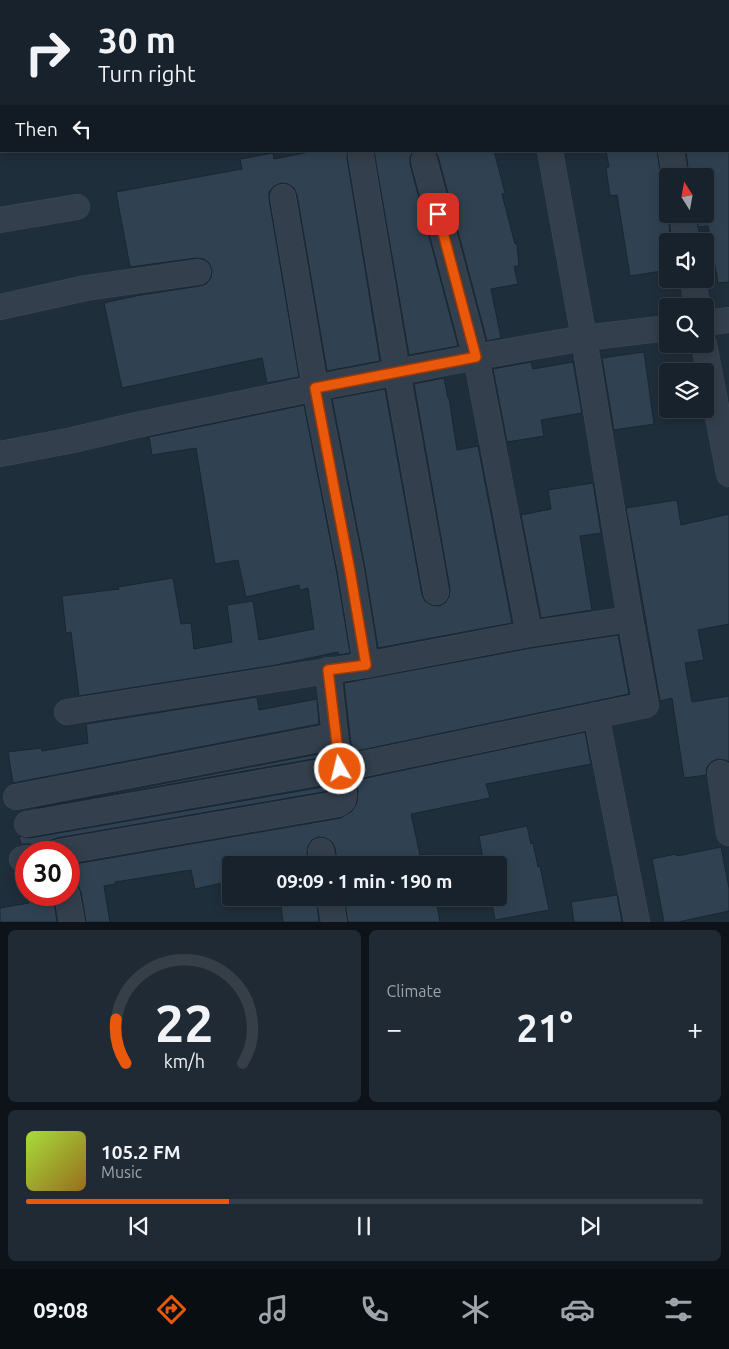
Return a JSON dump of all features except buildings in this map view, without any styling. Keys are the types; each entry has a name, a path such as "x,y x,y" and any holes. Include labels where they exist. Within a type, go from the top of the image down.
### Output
{"street":[{"path":"27,824 340,769 646,705 584,338 550,152"},
{"path":"671,152 674,168"},
{"path":"361,156 436,592"},
{"path":"424,160 476,357 529,634"},
{"path":"283,197 315,388 366,665"},
{"path":"0,220 77,207"},
{"path":"0,307 86,288 198,272"},
{"path":"714,322 729,320"},
{"path":"0,454 315,388 476,357 584,338 659,329"},
{"path":"706,353 729,474"},
{"path":"67,712 366,665 529,634 630,619"},
{"path":"80,848 338,804 343,800 344,794 335,736 328,670"},
{"path":"596,715 636,922"},
{"path":"16,797 335,736"},
{"path":"720,773 729,833"},
{"path":"69,906 72,922"},
{"path":"331,906 334,922"}],"route":[{"path":"340,769 328,670 366,665 315,388 476,357 438,214"}]}
